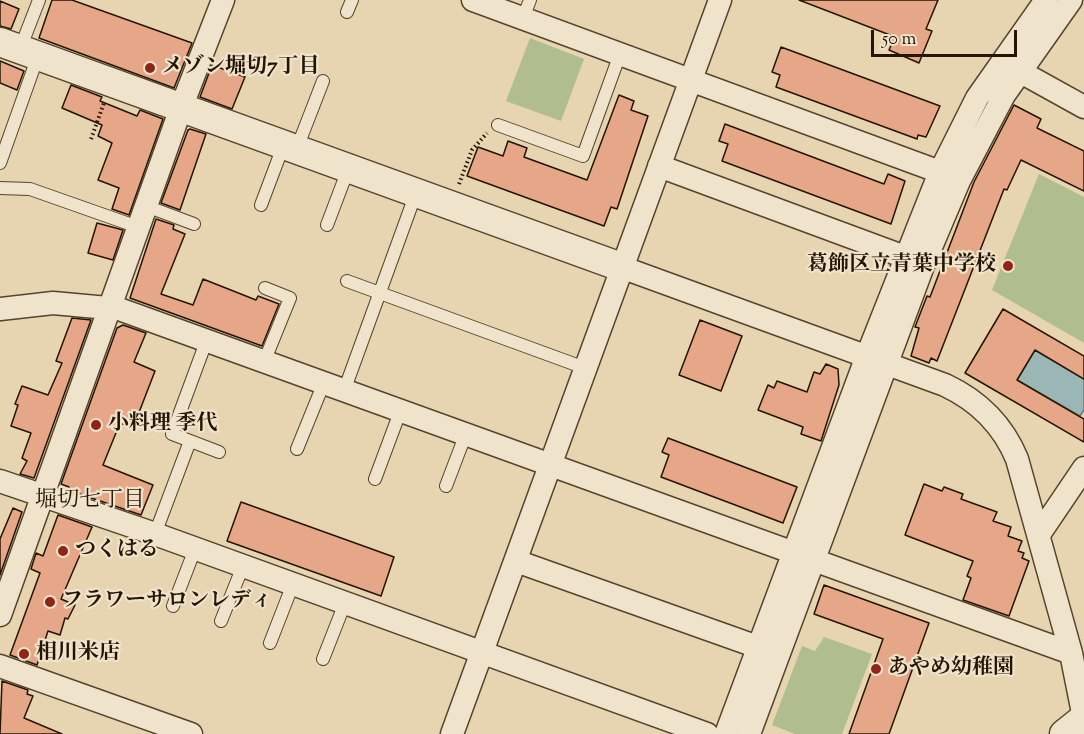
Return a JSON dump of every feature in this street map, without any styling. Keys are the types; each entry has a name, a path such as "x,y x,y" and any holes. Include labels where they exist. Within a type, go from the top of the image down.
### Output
{"street":[{"path":"0,615 181,108 223,0"},
{"path":"473,0 527,9 620,54 940,172"},
{"path":"452,734 720,0"},
{"path":"877,360 905,257 940,172 977,98 1046,0"},
{"path":"749,734 769,651 877,360 987,124 1019,71 1071,0"},
{"path":"19,49 416,191 960,392 986,411 1013,448 1040,533 1071,653 1084,718 1064,734"},
{"path":"1019,71 1084,107"},
{"path":"659,166 905,257"},
{"path":"0,309 53,303 109,307 1071,653"},
{"path":"1040,533 1084,468"},
{"path":"0,481 155,534 706,734"},
{"path":"516,561 769,651"},
{"path":"726,734 769,651"},
{"path":"0,666 191,734"}],"lane":[{"path":"0,163 19,49 39,0"},
{"path":"498,125 583,156 620,54"},
{"path":"261,205 323,81"},
{"path":"327,225 349,167"},
{"path":"0,189 30,189 142,216 194,224"},
{"path":"297,449 333,388 380,293 416,191"},
{"path":"347,281 585,368"},
{"path":"264,362 290,298 265,288"},
{"path":"206,342 172,434 219,452"},
{"path":"375,479 400,412"},
{"path":"446,486 465,436"},
{"path":"155,534 190,441"},
{"path":"173,606 195,549"},
{"path":"221,621 243,566"},
{"path":"270,643 293,584"},
{"path":"323,659 345,603"}],"path":[{"path":"91,139 112,83"},
{"path":"451,204 472,150 483,136 498,125"}],"green space":[{"path":"530,38 584,59 561,121 506,101"},
{"path":"1039,174 1084,197 1084,343 992,290"},
{"path":"824,637 872,654 842,734 795,734 772,725 802,646 815,651"}],"water":[{"path":"1035,350 1084,379 1084,410 1080,416 1017,380"}],"building":[{"name":"メゾン堀切7丁目","path":"52,0 72,0 192,43 174,88 39,38"},
{"path":"799,0 938,0 926,29 932,31 919,63 889,50 892,43 887,41 890,35"},
{"path":"0,1 19,9 11,29 0,26"},
{"path":"781,47 940,106 926,137 918,135 917,139 776,87 780,75 772,72"},
{"path":"0,61 24,71 17,90 0,83"},
{"path":"212,65 245,77 232,109 200,97"},
{"path":"71,85 102,97 100,101 137,116 140,110 163,119 129,215 112,209 119,188 98,180 112,143 98,136 102,125 62,108"},
{"path":"619,95 634,101 631,110 648,116 617,209 611,207 604,226 467,176 478,147 503,156 508,141 527,148 524,157 587,180"},
{"path":"1014,105 1041,119 1037,128 1084,151 1084,191 1021,160 1007,190 1004,189 937,361 931,358 929,363 911,356 919,328 915,327 927,296 930,297 974,182"},
{"path":"725,124 884,184 888,174 905,181 891,224 722,161 728,144 719,141"},
{"path":"190,129 206,134 180,210 161,203"},
{"path":"156,219 174,225 173,229 185,234 161,294 193,305 203,279 256,300 258,296 279,304 262,346 130,298"},
{"path":"97,223 123,230 113,260 88,253"},
{"path":"1003,309 1084,356 1084,379 1035,350 1017,380 1084,419 1084,442 965,373"},
{"path":"72,318 91,320 34,478 20,474 27,461 22,458 31,433 11,426 18,405 15,404 22,386 48,395 62,363 56,361"},
{"path":"700,320 742,336 721,391 679,375"},
{"path":"123,325 146,333 134,362 155,371 133,428 120,423 103,465 153,485 141,515 68,490 69,487 61,484 117,328"},
{"path":"826,364 838,369 839,385 821,441 801,434 803,427 758,410 768,385 774,388 777,381 807,392 814,372 820,374"},
{"path":"668,438 797,487 783,523 661,477 669,455 662,452"},
{"path":"924,484 942,491 944,487 963,494 961,499 997,512 993,521 1011,527 1008,536 1022,541 1018,551 1024,553 1022,558 1029,561 1009,616 963,600 971,578 967,576 973,561 905,535"},
{"path":"241,502 394,557 381,596 227,541"},
{"path":"13,508 22,512 0,575 0,539"},
{"path":"58,515 92,527 61,599 75,605 68,619 65,618 60,635 48,631 37,665 10,655 40,573 31,569 36,553 43,556"},
{"path":"824,585 929,623 889,734 849,734 883,639 814,614"},
{"path":"2,681 28,690 27,694 33,696 24,718 62,734 0,734"}],"place":[{"name":"メゾン堀切7丁目","path":"150,68"},
{"name":"葛飾区立青葉中学校","path":"1008,266"},
{"name":"小料理 季代","path":"96,425"},
{"name":"つくはる","path":"63,551"},
{"name":"フラワーサロンレディ","path":"50,602"},
{"name":"相川米店","path":"24,654"},
{"name":"あやめ幼稚園","path":"876,669"}],"district":[{"name":"堀切七丁目","path":"90,502"}]}
